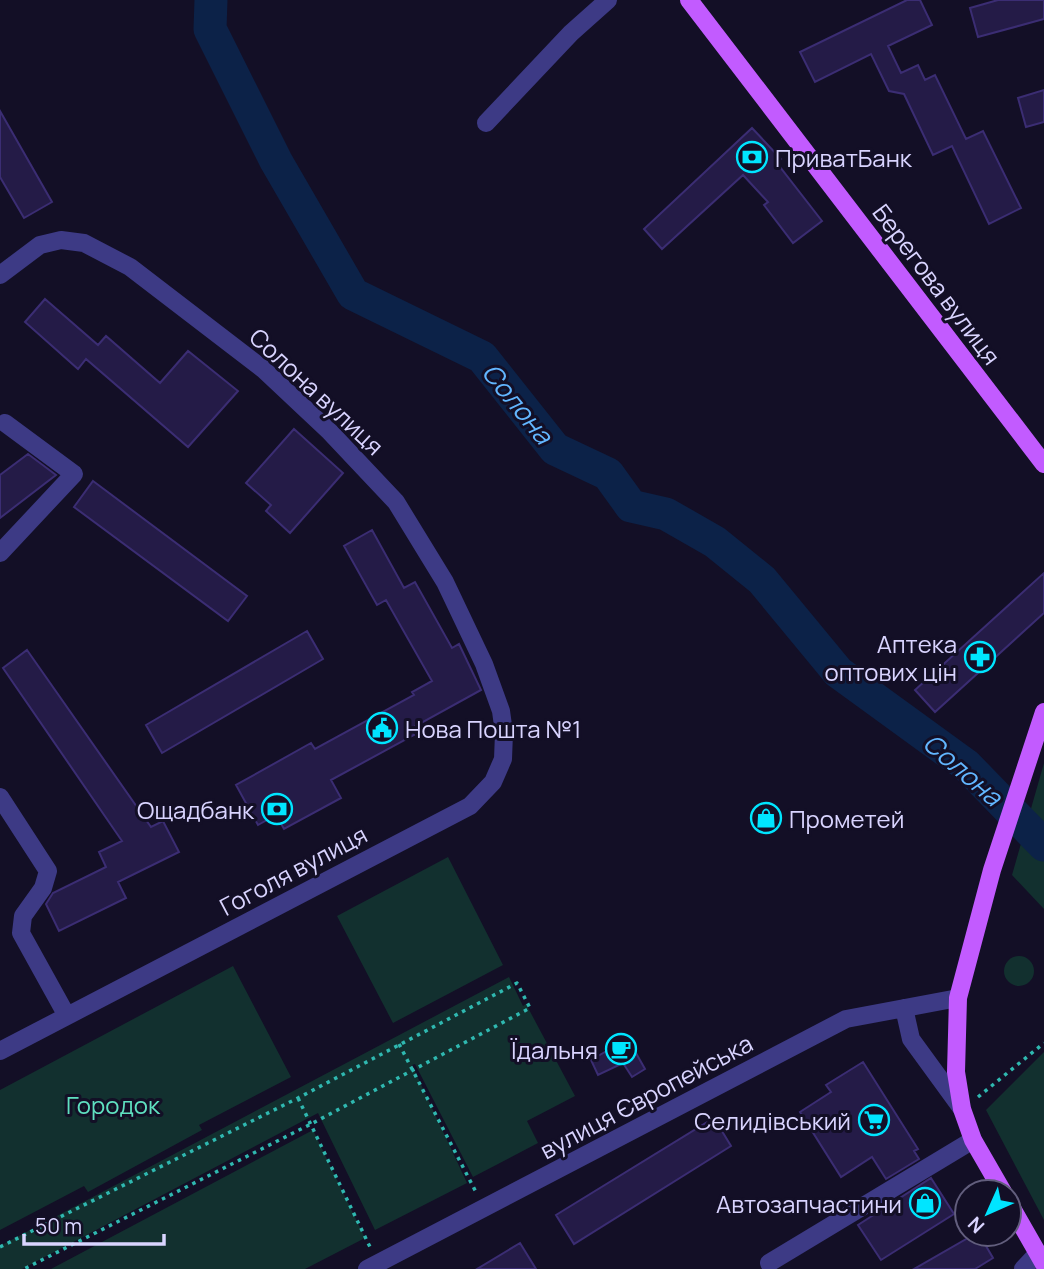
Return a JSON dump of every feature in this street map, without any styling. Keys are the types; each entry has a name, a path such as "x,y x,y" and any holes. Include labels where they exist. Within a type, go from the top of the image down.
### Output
{"main road":[{"name":"Берегова вулиця","path":"689,0 1044,464"},
{"path":"995,1178 973,1140 962,1109 956,1072 958,998 992,870 1028,753 1044,712"},
{"path":"1023,1228 1041,1259"}],"street":[{"path":"486,123 571,33 608,0"},
{"name":"Солона вулиця","path":"0,275 40,245 61,240 84,243 130,267 263,369 330,432 396,502 445,582 484,664"},
{"path":"0,553 74,474 2,423"},
{"name":"Гоголя вулиця","path":"0,1051 470,806 493,782 503,759 501,711 484,664"},
{"path":"0,797 48,871 43,888 23,916 21,933 67,1016"},
{"name":"вулиця Європейська","path":"373,1266 846,1019 958,998"},
{"path":"904,1008 911,1039 962,1109"},
{"path":"769,1263 973,1140"},
{"path":"1023,1269 1041,1259"}],"path":[{"path":"0,1247 298,1098 517,983 530,1008 311,1124 24,1269"},
{"path":"962,1109 1044,1043"},
{"path":"400,1044 484,1208"},
{"path":"298,1098 373,1266"}],"green space":[{"path":"1044,763 1044,909 1012,875"},
{"path":"448,857 503,965 393,1023 337,916"},
{"path":"1019,956 1030,960 1034,971 1030,982 1019,986 1008,982 1004,971 1008,960"},
{"name":"Городок","path":"233,966 291,1077 199,1125 202,1130 88,1192 84,1186 0,1230 0,1090"},
{"path":"509,977 575,1096 527,1121 538,1143 473,1177 415,1064 412,1065 467,1183 375,1230 318,1113 22,1269 0,1269 0,1246"},
{"path":"1044,1052 1044,1220 1023,1178 986,1110"},
{"path":"313,1130 365,1238 305,1269 51,1269"}],"building":[{"path":"907,0 920,0 932,25 888,46 901,73 918,65 925,80 935,75 966,139 983,131 1021,208 989,224 952,146 933,155 904,94 889,91 871,54 815,82 800,52"},
{"path":"998,0 1044,0 1044,19 978,37 970,8"},
{"path":"1044,90 1044,122 1026,127 1018,98"},
{"path":"0,111 52,202 24,218 0,177"},
{"path":"752,128 781,159 777,163 822,221 793,243 764,205 768,202 743,175 662,249 644,229"},
{"path":"45,299 98,345 106,336 160,383 188,351 238,391 188,447 86,359 78,369 25,322"},
{"path":"294,429 343,473 290,533 266,511 271,505 246,483"},
{"path":"28,454 56,475 0,518 0,475"},
{"path":"93,481 247,596 228,621 74,507"},
{"path":"372,530 404,588 415,582 452,648 459,644 481,690 410,729 414,735 331,780 341,798 284,829 276,815 258,825 236,785 311,743 315,749 414,695 412,692 432,681 386,600 377,605 344,546"},
{"path":"1044,573 1044,613 935,712 915,690"},
{"path":"307,631 323,659 162,753 146,725"},
{"path":"27,650 151,827 163,821 179,852 118,882 126,898 59,931 46,904 53,893 106,867 99,852 122,841 3,668"},
{"name":"Їдальня","path":"628,1039 645,1069 632,1077 623,1063 598,1075 591,1060"},
{"path":"863,1062 918,1149 914,1151 919,1159 886,1179 872,1157 841,1177 800,1112 831,1092 826,1085"},
{"path":"714,1118 731,1146 574,1244 556,1215"},
{"path":"931,1178 953,1212 881,1260 858,1225"},
{"path":"520,1243 536,1269 477,1269"},
{"path":"953,1247 987,1248 993,1258 975,1269 914,1269"}],"waterway":[{"name":"Солона","path":"211,0 210,29 276,161 353,294 482,357 555,449 608,474 631,506 666,514 715,542 762,580 838,672 966,765 1044,845"}],"place":[{"name":"ПриватБанк","path":"752,157"},
{"name":"Аптека оптових цін","path":"980,657"},
{"name":"Нова Пошта №1","path":"382,728"},
{"name":"Ощадбанк","path":"277,809"},
{"name":"Прометей","path":"766,818"},
{"name":"Їдальня","path":"621,1049"},
{"name":"Селидівський","path":"874,1120"},
{"name":"Автозапчастини","path":"925,1203"}]}
